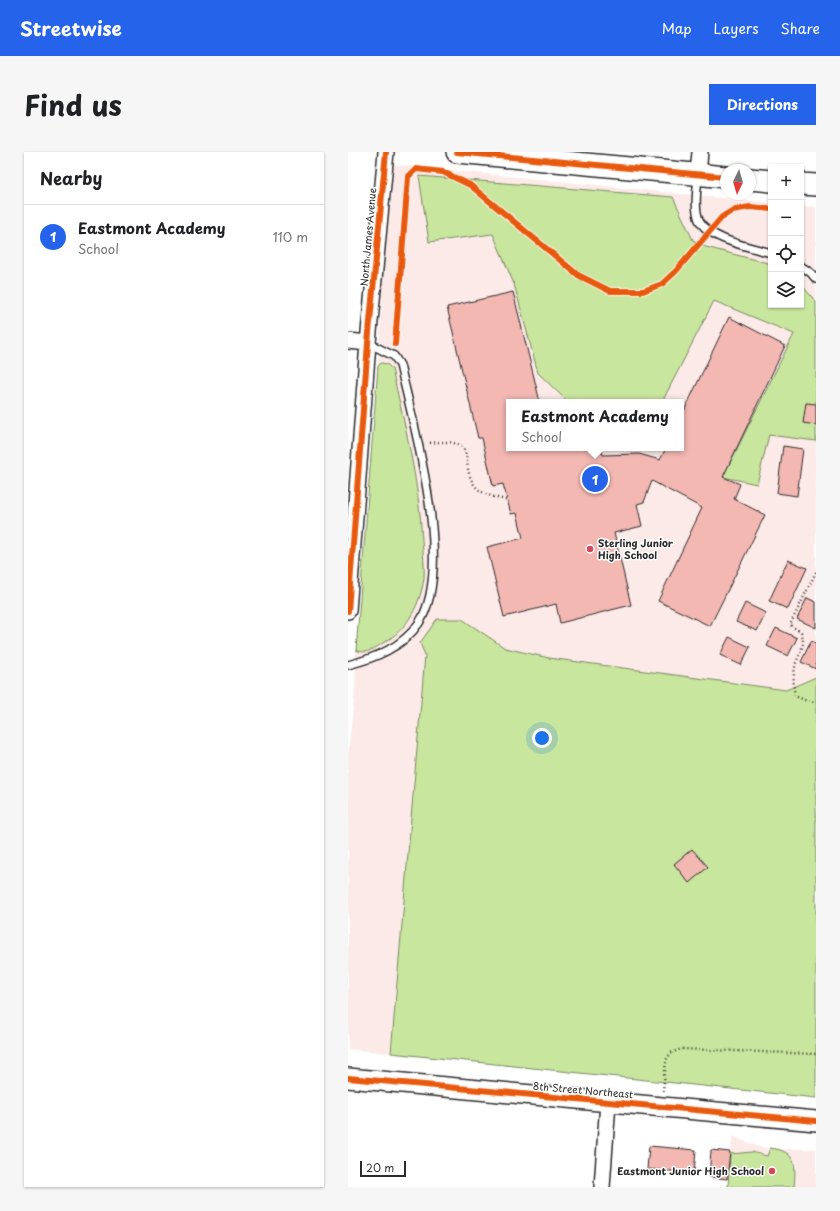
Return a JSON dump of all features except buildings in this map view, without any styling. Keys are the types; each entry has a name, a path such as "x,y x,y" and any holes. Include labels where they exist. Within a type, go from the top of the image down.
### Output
{"main road":[{"path":"457,152 720,176"},
{"path":"756,180 768,181"},
{"path":"804,184 816,185"}],"street":[{"name":"North James Avenue","path":"348,611 368,343 386,152"},
{"path":"698,174 700,152"},
{"path":"348,341 368,343"},
{"name":"8th Street Northeast","path":"348,1078 816,1121"},
{"path":"602,1187 608,1102"}],"lane":[{"path":"698,174 696,207 700,220 717,237 768,252"},
{"path":"804,268 816,279"},
{"path":"348,665 392,648 406,638 420,622 433,583 434,557 425,471 400,365 394,356 368,343"}],"path":[{"path":"430,443 443,441 455,442 462,447 467,454 470,479 477,489 491,496 507,500"},
{"path":"816,572 790,625 802,632 804,639 794,674 793,684 795,696 807,701 816,702"},
{"path":"663,1092 666,1060 671,1053 680,1050 816,1054"}],"shaded area":[{"name":"Sterling Junior High School","path":"390,164 720,198 720,200 742,200 768,203 768,308 804,308 804,206 816,207 816,1098 348,1049 348,754 355,689 356,650 378,366"},
{"name":"Eastmont Junior High School","path":"732,1136 759,1147 781,1149 816,1149 816,1187 728,1187"}],"green space":[{"path":"419,176 673,197 693,240 706,247 768,263 768,308 804,308 804,288 816,302 816,441 769,435 757,484 723,477 794,334 714,301 664,399 565,399 538,373 514,284 493,234 429,242"},
{"path":"381,363 387,364 392,369 411,454 418,496 424,579 420,597 408,621 402,628 395,635 372,650 360,652 356,650 378,366"},
{"path":"437,619 462,619 505,648 549,658 786,690 816,677 816,1098 391,1053 425,655 420,643"},
{"name":"Eastmont Junior High School","path":"770,1148 785,1152 793,1160 795,1172 794,1187 728,1187 730,1154 752,1152 767,1156"}],"cycle path":[{"path":"348,611 368,343 386,152"},
{"path":"457,152 720,176"},
{"path":"395,344 408,177 416,169 443,172 470,185 578,275 610,291 643,291 662,284 676,271 722,217 733,210 750,207 768,209"},
{"path":"348,1078 816,1121"}],"place":[{"name":"Eastmont Academy","path":"595,479"},
{"name":"Sterling Junior High School","path":"590,549"},
{"name":"Eastmont Junior High School","path":"772,1171"}]}
